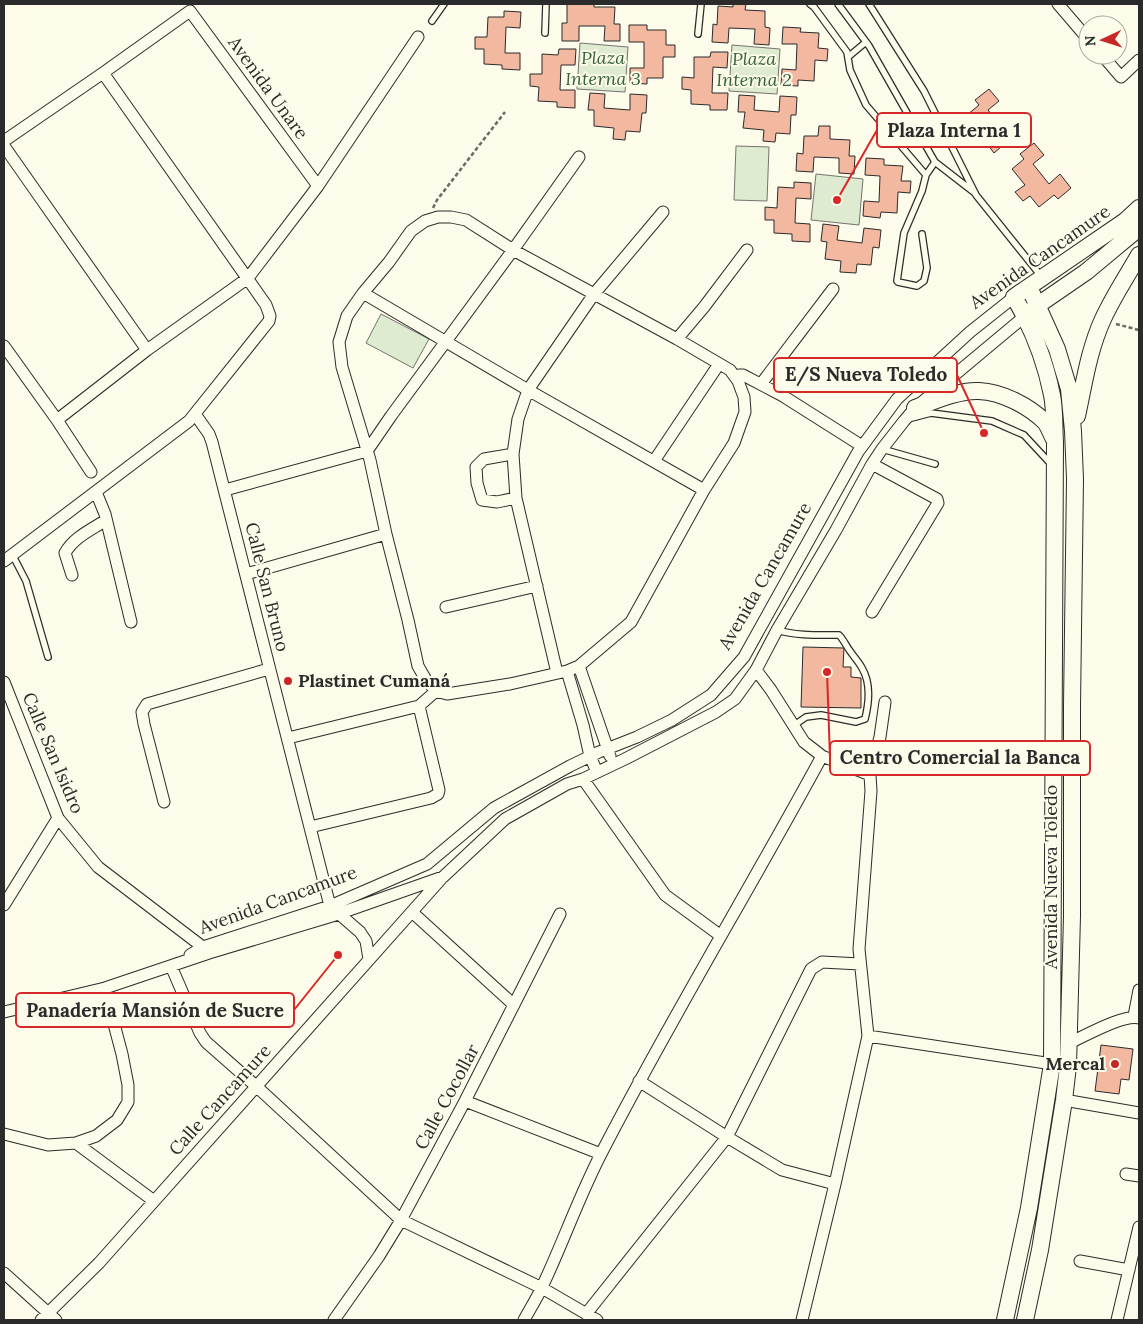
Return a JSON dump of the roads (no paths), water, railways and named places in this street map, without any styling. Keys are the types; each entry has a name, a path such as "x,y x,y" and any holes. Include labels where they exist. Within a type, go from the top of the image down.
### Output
{"main road":[{"name":"Avenida Cancamure","path":"1014,297 1125,222 1139,208"},
{"name":"Avenida Cancamure","path":"1025,316 1086,272 1139,228"},
{"path":"1073,430 1091,353 1102,320 1139,255"},
{"name":"Avenida Nueva Toledo","path":"1005,1320 1060,1065 1069,1043 1072,916 1075,478 1073,430 1070,389 1057,349 1038,305 1036,283"},
{"name":"Avenida Nueva Toledo","path":"1014,297 1025,316 1042,356 1053,396 1055,442 1060,1065 1064,1100 1040,1250 1025,1320"},
{"path":"915,408 956,394 978,391 994,394 1028,409 1046,424 1055,442"}],"street":[{"path":"1058,4 1078,27"},
{"name":"Avenida Unare","path":"103,73 190,11 318,186"},
{"path":"57,420 147,350 248,278 318,186 418,37"},
{"path":"1111,65 1121,77 1139,60"},
{"path":"4,141 103,73 248,278 266,305 270,316 270,321 196,414 8,558"},
{"path":"4,146 147,350"},
{"path":"225,490 367,451 579,157"},
{"path":"597,772 590,756 583,726 562,672 537,586 516,498 513,454 518,419 528,390 594,294 663,212"},
{"path":"438,216 466,220 513,250 678,339 730,370 738,381 744,397 745,412 734,443 704,490 631,622 579,666 562,672 510,684 447,694 436,691 426,680 418,666 367,451 342,367 339,342 347,316 363,293 412,231 425,221 438,216"},
{"path":"678,339 747,250"},
{"path":"761,384 833,289"},
{"path":"363,293 704,490"},
{"name":"Avenida Cancamure","path":"4,1012 105,988 171,966 206,950 330,906 426,864 494,808 590,756 672,720 711,695 744,657 862,446 897,399 970,332 1014,297"},
{"name":"Avenida Cancamure","path":"206,950 339,914 443,877 506,819 567,784 583,779 614,764 716,712 735,700 756,670 777,630 882,449 915,408 1025,316"},
{"path":"4,346 57,420 91,472"},
{"path":"654,461 719,364"},
{"path":"735,376 743,375 783,396 862,446"},
{"name":"Calle San Bruno","path":"196,414 212,442 330,906"},
{"path":"513,454 484,459 476,467 476,475 482,500 497,502 516,498"},
{"path":"872,464 937,499 938,503 872,612"},
{"path":"96,492 106,520 131,622"},
{"path":"72,575 66,553 70,544 106,520"},
{"path":"246,574 386,534"},
{"path":"446,607 537,586"},
{"path":"579,666 607,749 614,764"},
{"path":"164,802 144,724 142,712 147,704 270,669"},
{"path":"756,670 804,742 822,756 870,774"},
{"name":"Calle San Isidro","path":"4,682 58,818 98,867 206,950"},
{"path":"288,738 419,706 436,691"},
{"path":"802,1320 868,1036 859,949 871,791 870,774 880,737 886,702"},
{"path":"310,827 431,798 438,794 439,790 419,706"},
{"path":"583,726 598,720"},
{"path":"524,1320 542,1288 601,1154 639,1082 786,824 822,756"},
{"path":"583,779 665,895 721,936"},
{"path":"4,905 58,818"},
{"name":"Calle Cancamure","path":"48,1318 443,877"},
{"path":"330,906 360,932 366,941 370,959"},
{"path":"412,912 514,1005"},
{"name":"Calle Cocollar","path":"334,1320 379,1256 401,1220 465,1101 560,914"},
{"path":"586,1314 726,1137 811,969 822,962 860,964"},
{"path":"171,966 200,1033 206,1042 401,1220 542,1288 597,1320"},
{"path":"1069,1043 1112,1022 1136,1017 1139,990"},
{"path":"4,1134 48,1145 76,1143 96,1136 116,1120 128,1102 128,1085 110,1010"},
{"path":"868,1036 1060,1065"},
{"path":"639,1082 782,1170 835,1184"},
{"path":"1064,1100 1139,1113"},
{"path":"465,1101 601,1154"},
{"path":"76,1143 154,1201"},
{"path":"1126,1174 1139,1176"},
{"path":"1117,1320 1139,1227"},
{"path":"1080,1261 1129,1270"},
{"path":"4,1273 48,1318"}],"lane":[{"path":"432,21 444,4"},
{"path":"545,33 546,4"},
{"path":"698,34 700,4"},
{"path":"810,4 847,52 850,70 866,105 926,174"},
{"path":"838,4 866,42 935,162 976,195"},
{"path":"869,4 924,91 976,195 1036,283"},
{"path":"848,57 866,42"},
{"path":"922,234 927,268 924,281 917,286 898,282 904,232 922,191 926,174 935,162"},
{"path":"904,421 931,413 992,421 1024,435 1055,468"},
{"path":"882,449 935,464"},
{"path":"8,558 26,581 48,656"},
{"path":"777,630 796,635 840,634 848,649 863,669 868,686 865,719 856,722 821,715 806,717 793,726"}],"place":[{"name":"Plaza Interna 1","path":"837,200"},
{"name":"E/S Nueva Toledo","path":"984,433"},
{"name":"Centro Comercial la Banca","path":"827,672"},
{"name":"Plastinet Cumaná","path":"288,681"},
{"name":"Panadería Mansión de Sucre","path":"338,955"},
{"name":"Mercal","path":"1115,1064"}],"park label":[{"name":"Plaza Interna 3","path":"603,68"},
{"name":"Plaza Interna 2","path":"754,69"}]}
